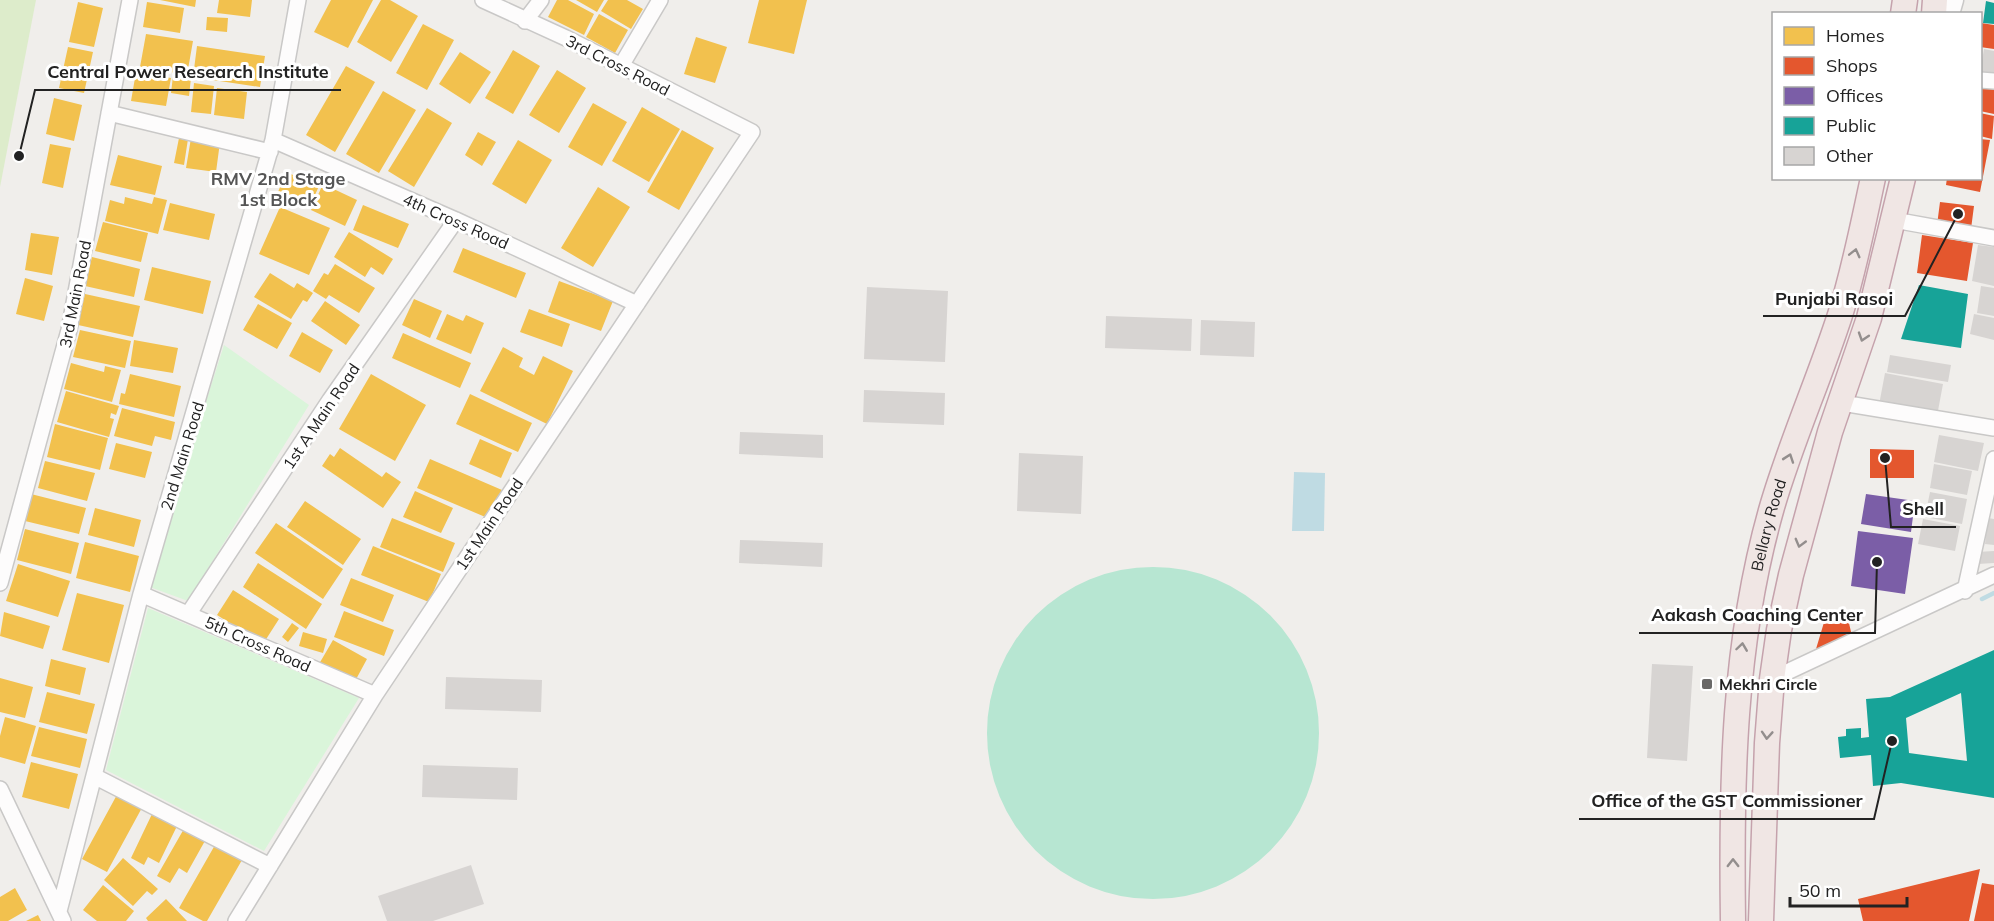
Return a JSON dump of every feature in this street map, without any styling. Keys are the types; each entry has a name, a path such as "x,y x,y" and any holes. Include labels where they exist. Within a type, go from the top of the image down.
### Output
{"highway":[{"name":"Bellary Road","path":"1733,921 1732,769 1742,647 1772,507 1840,314 1873,180"},
{"name":"Bellary Road","path":"1761,921 1763,805 1772,678 1791,575 1830,432 1842,403 1869,318 1903,180"}],"street":[{"name":"3rd Main Road","path":"0,583 69,330 130,0"},
{"name":"2nd Main Road","path":"61,916 141,594 271,146 298,0"},
{"name":"3rd Cross Road","path":"483,0 566,38 752,132"},
{"path":"525,21 541,0"},
{"path":"621,66 660,0"},
{"name":"4th Cross Road","path":"109,113 271,146 456,220 637,304"},
{"name":"1st Main Road","path":"236,921 375,695 752,132"},
{"name":"1st A Main Road","path":"189,613 330,400 456,220"},
{"path":"1894,220 1994,238"},
{"path":"1842,403 1994,428"},
{"path":"1965,591 1994,459"},
{"path":"1772,678 1965,591 1994,575"},
{"name":"5th Cross Road","path":"141,594 375,695"},
{"path":"94,776 270,866"},
{"path":"0,789 61,916"}],"green space":[{"path":"0,0 36,0 0,187"},
{"path":"224,345 309,405 188,601 147,586"},
{"path":"1153,567 1185,570 1217,580 1245,595 1270,616 1291,641 1306,669 1316,701 1319,733 1316,765 1306,797 1291,825 1270,850 1245,871 1217,886 1185,896 1153,899 1121,896 1089,886 1061,871 1036,850 1015,825 1000,797 990,765 987,733 990,701 1000,669 1015,641 1036,616 1061,595 1089,580 1121,570"},
{"path":"148,608 359,698 264,851 106,770"}],"water":[{"path":"1294,472 1325,473 1324,531 1292,531"}],"building: Homes":[{"path":"160,0 196,0 195,7"},
{"path":"219,0 252,0 250,17 217,13"},
{"path":"331,0 373,0 348,48 314,32"},
{"path":"381,0 390,0 418,16 391,62 357,42"},
{"path":"557,0 568,0 594,14 584,35 548,17"},
{"path":"576,0 604,0 597,12"},
{"path":"608,0 627,0 643,9 631,29 601,11"},
{"path":"759,0 807,0 794,54 748,43"},
{"path":"78,2 103,8 94,47 69,42"},
{"path":"147,2 184,8 180,33 143,27"},
{"path":"599,14 628,30 615,53 586,37"},
{"path":"207,17 228,18 227,32 206,30"},
{"path":"423,24 454,40 427,90 396,73"},
{"path":"146,34 193,41 187,75 140,67"},
{"path":"696,37 727,47 715,83 684,74"},
{"path":"197,46 265,56 260,87 193,77"},
{"path":"68,47 93,52 84,93 59,88"},
{"path":"513,50 540,66 513,114 485,98"},
{"path":"460,52 491,72 470,104 439,84"},
{"path":"346,66 375,82 335,152 306,135"},
{"path":"557,70 586,88 559,133 529,115"},
{"path":"136,72 171,78 166,106 131,101"},
{"path":"173,76 191,78 189,96 171,93"},
{"path":"194,83 214,86 211,114 191,112"},
{"path":"217,88 247,92 244,119 214,115"},
{"path":"383,91 416,110 379,173 346,154"},
{"path":"54,98 82,105 74,141 46,134"},
{"path":"593,103 627,122 602,166 568,147"},
{"path":"642,107 680,129 649,182 612,161"},
{"path":"427,108 452,123 414,187 388,171"},
{"path":"682,130 714,148 679,210 647,192"},
{"path":"478,132 496,142 482,166 465,155"},
{"path":"179,138 188,139 184,165 174,163"},
{"path":"191,138 220,142 216,172 186,168"},
{"path":"518,140 552,160 526,204 492,184"},
{"path":"50,144 71,148 63,188 42,183"},
{"path":"118,155 162,166 155,195 110,185"},
{"path":"286,172 319,186 310,206 278,192"},
{"path":"323,184 357,200 345,226 311,210"},
{"path":"598,187 630,207 593,267 561,248"},
{"path":"125,197 152,204 154,197 167,200 158,234 105,221 110,200 124,204"},
{"path":"170,203 215,214 209,240 163,230"},
{"path":"363,205 409,224 398,248 353,230"},
{"path":"280,207 330,228 309,275 259,254"},
{"path":"103,222 148,233 141,262 95,251"},
{"path":"349,232 393,259 383,275 371,267 365,277 334,257"},
{"path":"31,233 59,237 52,275 25,270"},
{"path":"463,248 526,273 516,298 453,272"},
{"path":"92,257 140,269 134,297 85,286"},
{"path":"335,264 375,288 359,313 329,295 326,299 313,291 324,273 328,275"},
{"path":"152,267 211,281 203,314 144,300"},
{"path":"270,273 294,288 297,283 313,293 307,302 303,300 291,319 254,297"},
{"path":"25,278 53,286 44,321 16,314"},
{"path":"559,281 613,301 601,331 548,312"},
{"path":"85,294 140,306 133,337 78,325"},
{"path":"414,299 442,311 430,338 402,325"},
{"path":"325,301 360,325 346,345 311,321"},
{"path":"258,304 292,323 277,349 243,330"},
{"path":"529,309 570,324 562,347 520,332"},
{"path":"447,314 463,321 466,315 484,323 471,354 436,339"},
{"path":"80,330 131,341 125,368 73,357"},
{"path":"302,332 333,350 320,373 289,356"},
{"path":"403,333 471,363 460,388 392,358"},
{"path":"134,340 178,348 173,373 130,366"},
{"path":"503,347 523,358 519,367 534,375 543,356 573,371 547,424 480,391"},
{"path":"71,363 104,372 105,366 121,370 112,402 64,389"},
{"path":"130,374 181,386 174,417 119,404 121,393 125,394"},
{"path":"371,374 426,405 395,461 339,429"},
{"path":"66,391 119,406 116,415 111,413 110,418 114,419 109,437 57,422"},
{"path":"470,394 532,423 518,452 456,424"},
{"path":"122,408 175,422 171,440 155,436 152,446 114,436"},
{"path":"55,424 108,438 100,470 47,457"},
{"path":"480,439 512,453 501,478 469,464"},
{"path":"116,443 152,452 145,478 109,469"},
{"path":"340,448 382,477 386,472 401,482 383,508 322,466 330,454 334,457"},
{"path":"430,459 502,490 490,519 417,488"},
{"path":"45,461 95,473 87,501 38,488"},
{"path":"415,491 453,508 441,533 403,517"},
{"path":"31,494 86,508 79,534 25,521"},
{"path":"305,501 361,539 343,565 287,527"},
{"path":"95,508 141,520 134,547 88,535"},
{"path":"392,518 455,543 443,572 380,547"},
{"path":"276,523 343,569 323,599 255,553"},
{"path":"25,529 79,543 71,574 17,560"},
{"path":"85,542 139,556 130,592 76,578"},
{"path":"373,546 441,574 429,602 361,575"},
{"path":"258,563 322,604 306,629 243,587"},
{"path":"18,564 70,581 58,617 6,601"},
{"path":"351,578 394,595 383,622 340,605"},
{"path":"233,590 279,619 263,644 217,615"},
{"path":"77,593 124,605 109,663 62,650"},
{"path":"344,611 394,630 384,656 334,637"},
{"path":"4,612 50,626 43,649 0,636"},
{"path":"292,623 299,628 288,642 282,637"},
{"path":"303,632 327,639 323,653 299,646"},
{"path":"333,640 367,659 354,683 319,664"},
{"path":"51,659 86,668 80,695 45,686"},
{"path":"0,678 33,687 25,718 0,712"},
{"path":"47,692 95,704 87,734 39,722"},
{"path":"5,717 36,726 25,764 0,757 0,736"},
{"path":"39,727 87,739 80,768 31,756"},
{"path":"31,762 78,774 69,809 22,797"},
{"path":"119,791 144,804 107,872 82,859"},
{"path":"152,814 177,826 159,863 148,857 144,865 131,858"},
{"path":"185,827 206,839 187,873 179,868 170,883 157,876"},
{"path":"215,845 242,860 207,921 203,921 179,908"},
{"path":"123,858 158,889 152,895 147,891 133,906 104,880"},
{"path":"103,885 134,911 126,921 97,921 83,910"},
{"path":"15,888 27,910 8,921 0,921 0,897"},
{"path":"166,899 187,921 148,921 146,918"},
{"path":"38,915 41,921 26,921"}],"building: Shops":[{"path":"1982,23 1994,25 1994,49 1982,47"},
{"path":"1982,86 1994,88 1994,114 1982,111"},
{"path":"1982,113 1994,116 1992,139 1982,136"},
{"path":"1982,139 1990,140 1980,192 1946,185 1947,180 1982,180"},
{"path":"1940,202 1974,206 1971,229 1937,225"},
{"path":"1922,235 1973,243 1967,281 1917,273"},
{"path":"1870,449 1914,450 1914,478 1870,478"},
{"path":"1825,619 1848,619 1852,636 1816,649"},
{"path":"1980,869 1969,921 1863,921 1858,899"},
{"path":"1982,883 1994,885 1994,921 1974,921"}],"building: Offices":[{"path":"1866,494 1915,501 1911,532 1861,524"},
{"path":"1858,531 1913,538 1905,594 1851,586"}],"building: Public":[{"path":"1986,1 1994,3 1994,24 1983,23"},
{"path":"1919,285 1968,294 1961,348 1901,339"},
{"path":"1994,650 1994,798 1901,783 1873,786 1871,755 1840,758 1838,737 1846,736 1846,729 1861,728 1861,738 1869,737 1866,699 1890,697","holes":["1961,693 1967,761 1909,753 1906,718"]}],"building: Other":[{"path":"1984,49 1994,51 1994,74 1982,72"},
{"path":"1978,245 1994,247 1994,286 1972,281"},
{"path":"1981,286 1994,288 1994,316 1977,313"},
{"path":"867,287 948,291 945,362 864,359"},
{"path":"1974,314 1994,318 1994,340 1970,334"},
{"path":"1106,316 1192,319 1191,351 1105,348"},
{"path":"1201,320 1255,322 1254,357 1200,355"},
{"path":"1890,355 1951,365 1948,382 1887,372"},
{"path":"1885,373 1943,384 1937,416 1879,405"},
{"path":"864,390 945,393 944,425 863,422"},
{"path":"740,432 823,435 823,458 739,454"},
{"path":"1939,435 1984,443 1978,471 1934,462"},
{"path":"1019,453 1083,456 1081,514 1017,511"},
{"path":"1934,464 1972,471 1967,495 1930,488"},
{"path":"1930,492 1967,499 1962,524 1925,517"},
{"path":"1988,518 1994,519 1994,545 1985,544"},
{"path":"1923,519 1960,526 1955,551 1918,544"},
{"path":"740,540 823,543 822,567 739,563"},
{"path":"1994,551 1994,563 1978,564 1977,552"},
{"path":"1652,664 1693,666 1687,761 1647,758"},
{"path":"446,677 542,680 541,712 445,709"},
{"path":"423,765 518,768 517,800 422,797"},
{"path":"471,865 484,904 433,921 387,921 378,896"}],"waterway":[{"path":"1982,599 1994,593"}],"place":[{"name":"Central Power Research Institute","path":"19,156"},
{"name":"Punjabi Rasoi","path":"1958,214"},
{"name":"Shell","path":"1885,458"},
{"name":"Aakash Coaching Center","path":"1877,562"},
{"name":"Mekhri Circle","path":"1707,684"},
{"name":"Office of the GST Commissioner","path":"1892,741"}],"district":[{"name":"RMV 2nd Stage 1st Block","path":"278,188"}]}
